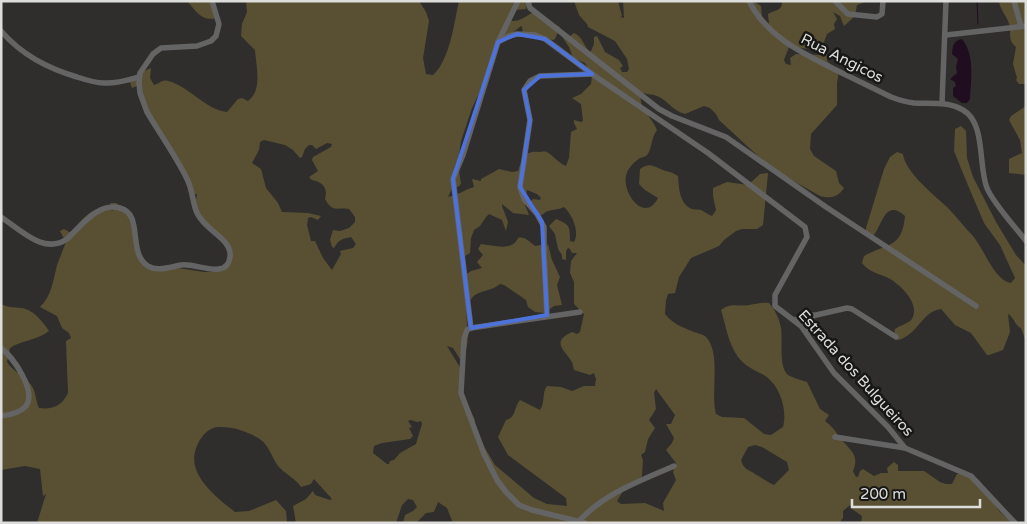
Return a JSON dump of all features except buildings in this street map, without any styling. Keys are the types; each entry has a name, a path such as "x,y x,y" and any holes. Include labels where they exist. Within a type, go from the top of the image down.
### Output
{"street":[{"path":"1,217 41,243 56,245 67,239 99,210 108,207 118,207 130,214 133,220 136,246 143,261 148,266 160,269 188,264 214,270 226,266 230,256 228,245 198,216 187,179 142,101 139,77 148,61 161,48 197,46 211,41 216,36 219,24 212,1"},
{"path":"471,328 453,179 463,155 498,42 518,1"},
{"path":"528,1 530,8 659,109 672,116 726,136 826,207 976,306"},
{"name":"Rua Angicos","path":"749,1 769,29 786,43 808,56 891,98 903,102 942,103"},
{"path":"835,1 848,14 877,17 882,14 883,1"},
{"path":"946,1 942,103 963,110 974,121 978,134 986,186 1026,241"},
{"path":"946,35 1023,26 1014,1"},
{"path":"1,31 33,60 73,76 102,84 139,77"},
{"path":"498,42 517,34 535,35 544,39 592,74"},
{"path":"547,315 544,227 537,214 524,200 520,187 530,120 524,90 530,81 540,76 592,74"},
{"name":"Estrada dos Bulgueiros","path":"592,74 708,153 805,227 807,237 775,295 775,306 794,320 807,333 834,373 888,427 905,448 971,476 1015,523"},
{"path":"794,320 840,309 852,309 896,337"},
{"path":"580,312 547,315 467,330 464,338 462,394 484,454 497,480 519,505 582,522 590,510 604,499 674,466"},
{"path":"807,333 813,315"},
{"path":"1,348 16,362 26,383 28,394 26,406 20,411 1,416"},
{"path":"835,436 905,448"}],"highlighted area":[{"path":"517,34 545,39 592,74 540,76 524,90 530,120 520,187 542,222 547,315 471,328 453,179 498,42"}],"shaded area":[{"path":"187,1 213,1 216,18 203,17"},
{"path":"246,1 419,1 429,21 423,58 426,74 433,75 444,60 459,1 528,1 526,9 515,10 511,21 538,11 560,27 553,40 523,33 521,26 493,50 495,61 472,108 461,141 458,164 461,184 458,187 453,187 448,197 474,187 472,179 481,181 481,179 499,169 512,172 518,171 524,157 530,153 547,152 566,166 569,158 571,132 577,129 574,120 583,121 581,104 572,98 581,94 591,84 592,76 585,63 573,58 569,47 561,35 569,37 574,33 581,39 590,53 594,44 594,37 597,36 605,52 619,60 623,66 620,68 622,72 627,72 629,69 627,59 615,41 588,27 579,15 574,1 618,1 622,16 620,17 624,18 623,1 753,1 761,6 762,17 769,24 768,14 778,10 781,7 782,1 868,1 857,5 855,16 844,26 840,16 833,12 837,19 834,24 835,29 827,34 824,42 810,49 789,47 784,60 786,64 791,65 790,58 796,54 820,55 827,53 827,61 839,71 837,105 811,134 810,149 814,156 836,171 839,183 844,188 837,195 831,197 820,196 783,175 758,156 719,120 710,108 704,106 685,114 676,110 661,98 641,93 643,108 657,130 649,153 635,162 628,171 626,176 627,190 641,207 647,208 653,205 658,198 639,184 640,169 649,165 654,166 678,176 682,199 688,207 701,210 712,216 716,210 713,188 727,182 748,185 760,174 768,173 763,225 757,229 736,231 719,246 691,258 679,277 675,293 668,294 666,300 665,314 668,317 682,327 705,336 710,343 714,362 716,414 722,417 744,418 764,434 771,435 783,427 783,404 777,389 767,377 748,366 738,357 730,340 721,310 731,305 769,303 780,324 782,359 785,371 790,376 807,382 820,409 829,415 825,421 853,453 855,465 853,471 856,477 858,477 863,469 874,476 888,473 887,468 894,462 898,465 898,471 924,471 946,484 952,484 957,474 970,474 979,480 999,511 1012,523 861,523 862,516 852,509 850,505 843,511 843,518 839,523 453,523 447,508 438,502 434,512 426,513 416,523 403,523 405,515 417,507 413,500 408,499 402,505 396,523 296,523 293,506 306,499 313,491 315,495 332,499 314,479 311,484 301,487 278,466 267,446 252,434 229,427 218,427 212,428 207,432 196,448 194,460 201,480 211,492 235,512 249,511 276,500 286,511 287,523 37,523 46,494 43,496 40,469 25,466 1,470 1,304 34,313 49,331 10,348 7,362 31,384 39,408 48,408 60,404 68,393 66,341 71,338 69,333 62,328 57,316 40,307 50,293 57,265 66,242 60,231 64,229 71,233 89,214 100,209 113,211 110,203 116,203 127,211 141,257 148,269 178,268 204,272 219,271 229,259 227,246 204,223 195,206 197,194 194,194 151,122 137,86 132,88 130,82 134,76 151,68 150,78 154,85 164,81 175,83 219,110 227,112 238,99 242,98 248,101 256,91 258,77 255,50 241,36 242,24 247,12","holes":["264,140 285,145 300,158 309,145 316,149 327,143 332,144 331,147 313,157 312,160 318,171 309,177 324,186 326,192 325,199 332,208 349,209 355,217 355,222 349,228 340,231 333,230 330,240 332,247 334,248 341,240 351,237 356,244 353,248 340,251 341,254 332,270 323,258 315,241 311,241 307,225 308,218 311,217 318,220 321,216 308,213 282,212 278,203 266,188 261,169 252,163 259,150 260,142","527,190 541,198 540,200 533,199 530,202 539,214 542,215 547,211 564,207 574,223 576,228 574,242 570,241 569,229 564,223 556,219 549,226 555,234 562,259 566,260 568,248 572,253 577,253 571,261 570,273 574,282 574,304 584,314 580,332 577,334 572,332 565,336 561,343 572,362 574,370 590,375 594,373 596,379 595,386 584,386 572,391 561,387 547,386 540,410 520,400 512,417 506,420 498,437 508,455 566,498 567,506 547,504 534,498 495,465 473,428 475,420 462,392 461,369 447,346 453,348 460,359 465,352 467,344 467,309 470,301 478,293 500,284 526,300 528,307 535,312 544,313 554,306 562,305 557,285 560,277 552,260 548,244 544,249 541,245 535,246 522,238 518,238 511,245 507,246 481,244 478,249 483,255 477,262 482,268 465,275 465,256 470,253 471,238 474,230 480,226 489,214 502,220 506,231 508,222 502,204 513,213 529,215 525,205","656,389 675,415 671,424 666,424 674,438 666,450 676,463 673,472 676,480 663,503 664,511 645,503 621,504 617,501 623,491 642,476 643,460 641,455 645,452 648,439 655,428 649,420 656,409 654,393","408,421 421,421 422,424 416,444 400,453 387,464 373,453 374,446 410,439 413,436 409,428 412,427","755,445 762,447 787,462 789,470 774,485 746,469 741,460 748,447"]},
{"path":"999,1 1026,1 1026,84 1019,84 1016,80 1013,64 1016,47 1011,39 1009,24"},
{"path":"962,39 971,60 970,99 967,103 962,103 953,96 953,88 956,86 955,82 950,79 957,73 958,59 952,54 953,46 955,42"},
{"path":"1026,106 1026,175 1009,173 1009,159 1022,153 1020,140 1009,120 1011,116"},
{"path":"961,126 966,131 967,158 973,177 996,222 1016,255 1026,266 1026,342 1021,328 1008,314 1010,332 1003,350 989,355 987,355 971,333 955,325 941,309 929,314 910,334 898,340 894,335 895,329 912,319 914,308 912,302 896,283 865,267 862,263 864,256 892,243 901,234 905,216 898,211 892,210 884,216 872,237 866,234 866,228 884,169 890,157 897,152 903,154 914,176 947,207 973,236 999,276 1011,283 1015,278 1000,245 984,223 954,151 955,129"}],"waterway":[{"path":"977,1 978,24"}]}
